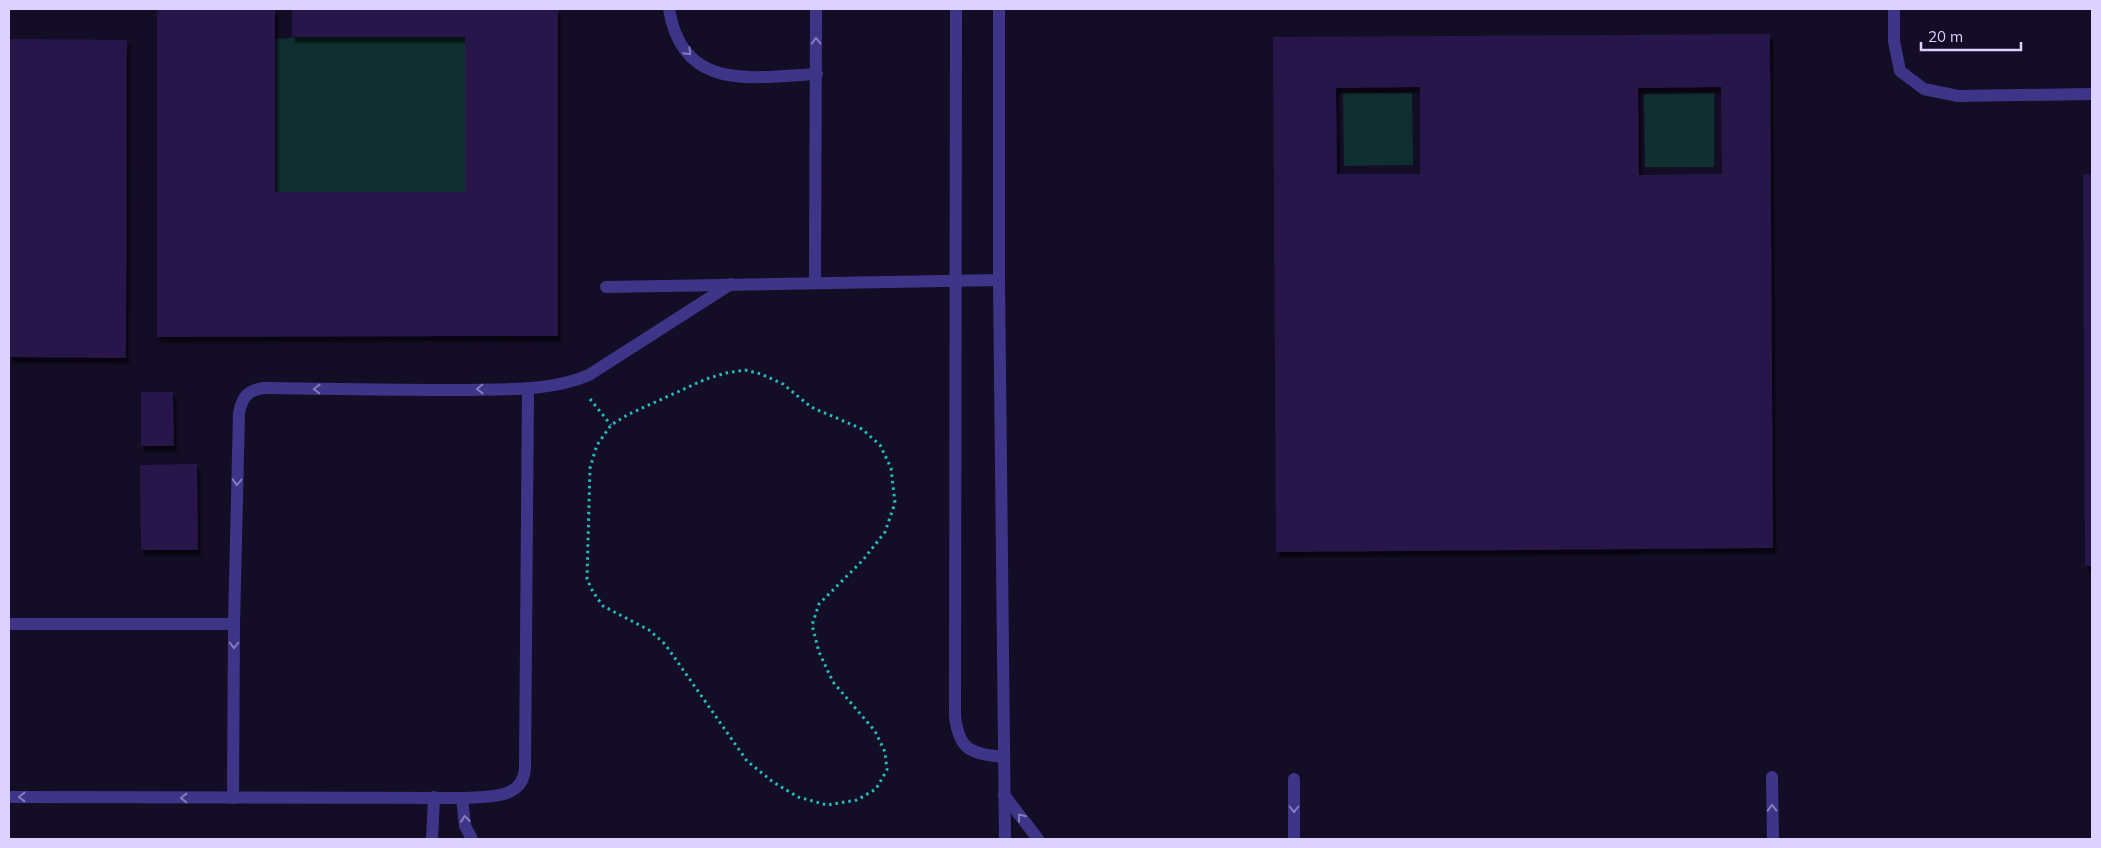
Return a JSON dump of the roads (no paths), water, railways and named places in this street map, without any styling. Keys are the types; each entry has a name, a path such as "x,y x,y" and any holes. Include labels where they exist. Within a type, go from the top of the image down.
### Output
{"street":[{"path":"669,9 671,24 683,49 705,69 729,76 762,77 817,74"},
{"path":"815,283 816,9"},
{"path":"956,9 954,280 957,732 965,746 978,754 1004,757"},
{"path":"999,9 999,280 1005,839"},
{"path":"1894,9 1894,42 1900,71 1924,88 1958,96 2092,94"},
{"path":"606,286 999,280"},
{"path":"233,798 234,624 239,413 241,403 246,394 254,389 264,388 528,389 576,381 589,375 731,284"},
{"path":"9,797 462,798 510,793 516,789 524,776 528,389"},
{"path":"9,624 234,624"},
{"path":"1772,777 1773,839"},
{"path":"1294,780 1294,839"},
{"path":"1004,796 1038,839"},
{"path":"432,839 434,797"},
{"path":"462,798 465,826 472,839"}]}
